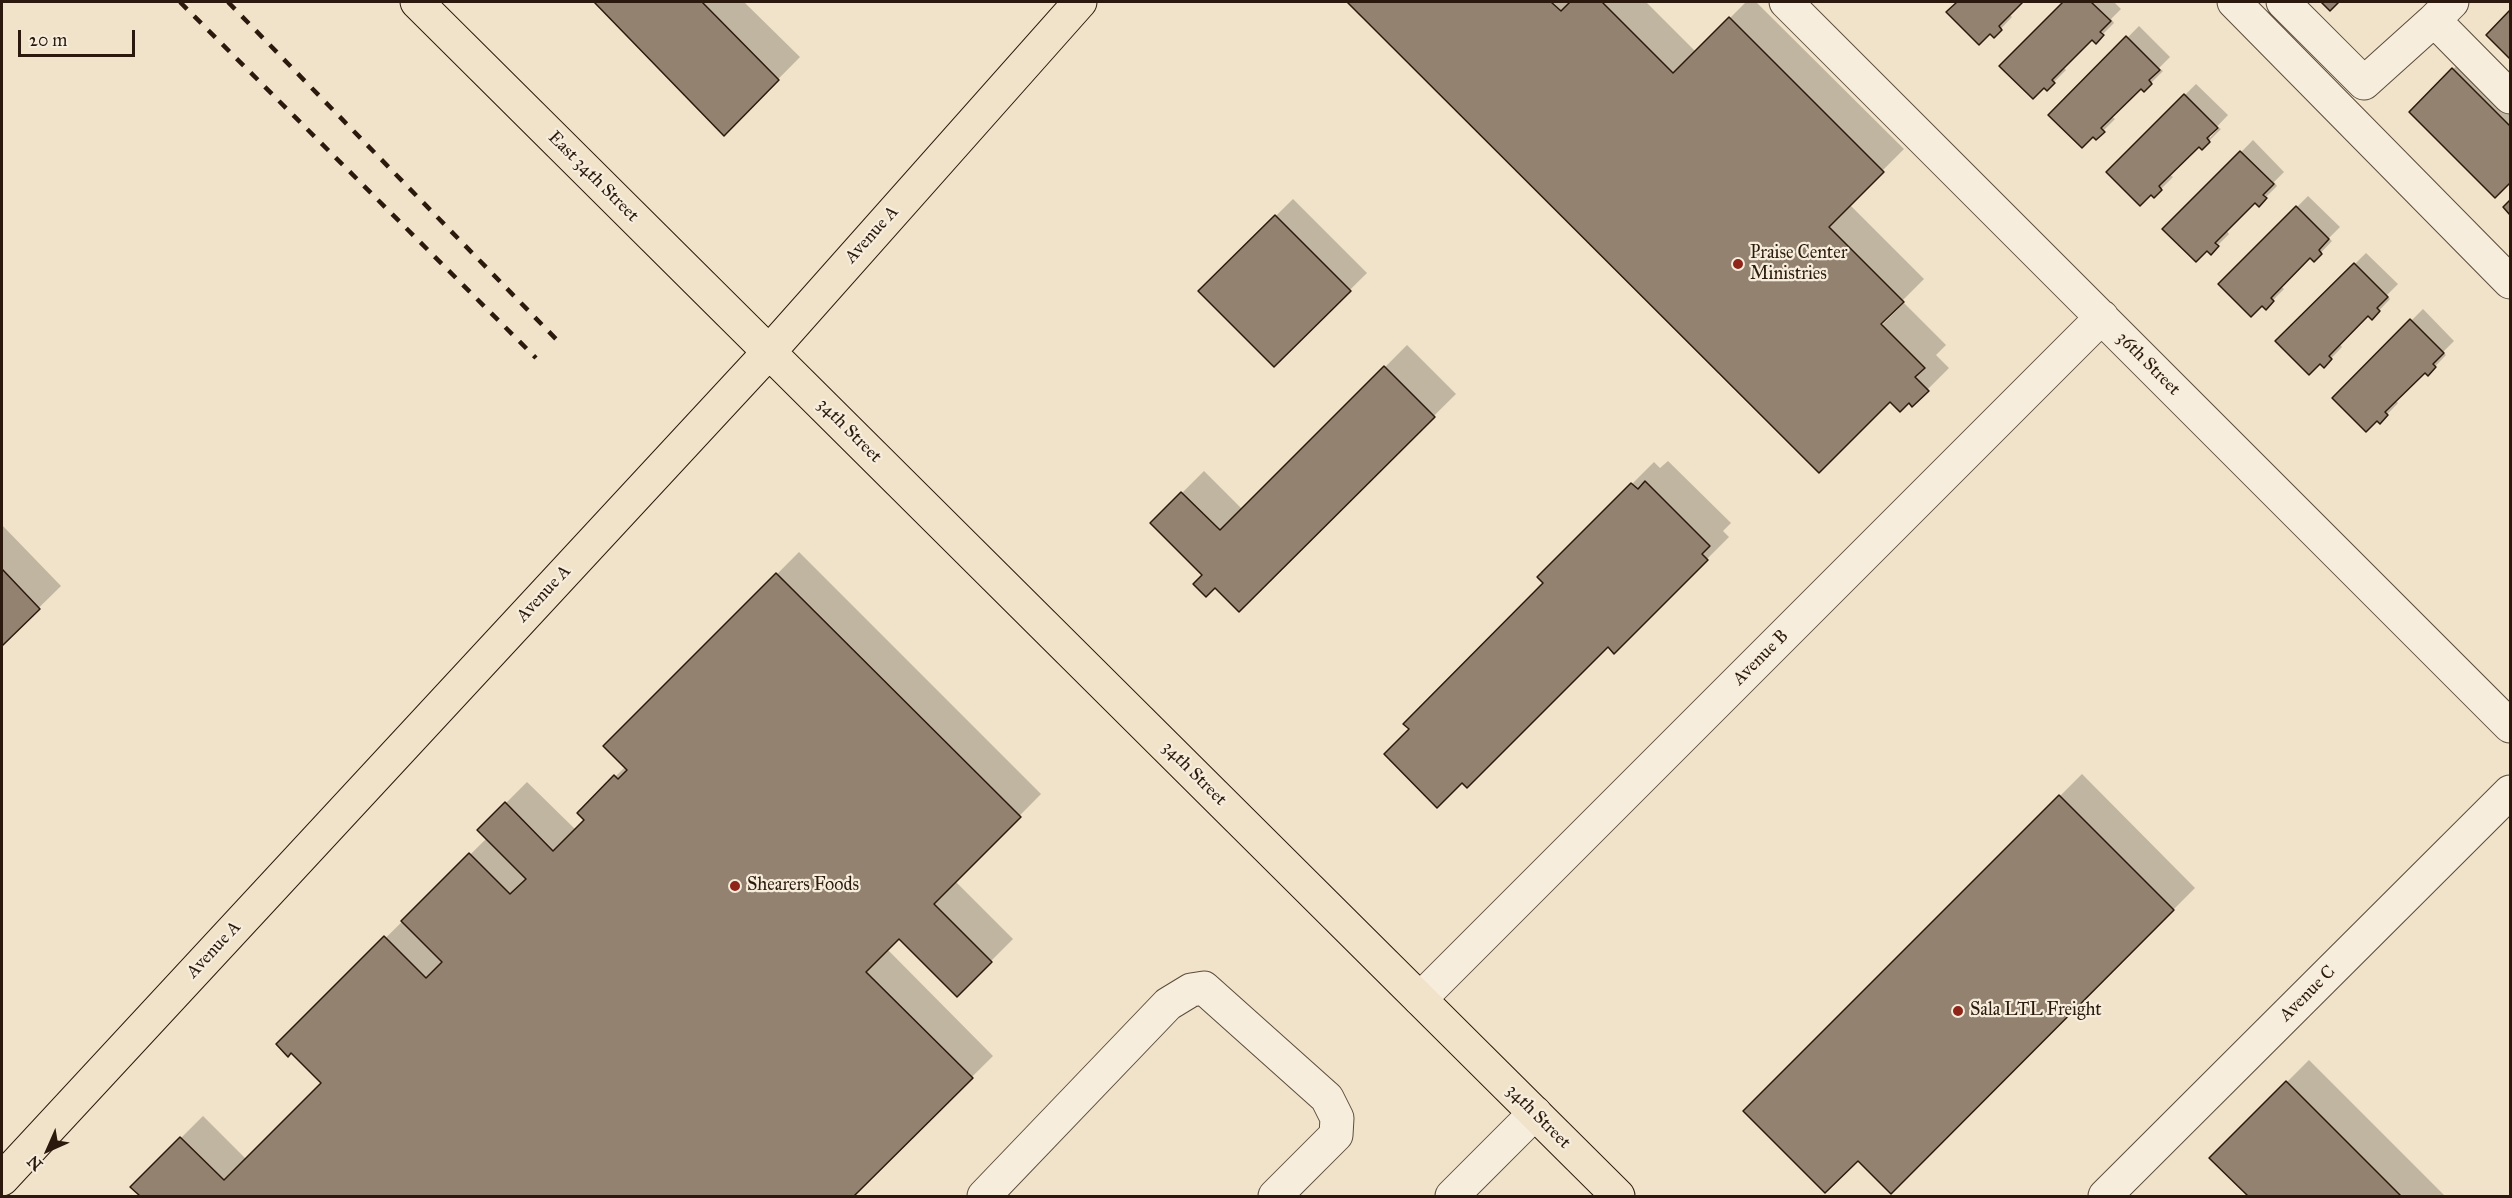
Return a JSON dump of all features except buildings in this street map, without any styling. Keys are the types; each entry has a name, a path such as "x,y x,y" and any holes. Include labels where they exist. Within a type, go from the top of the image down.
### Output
{"main road":[{"name":"East 34th Street","path":"417,2 769,352"},
{"name":"Avenue A","path":"2,1179 769,352 1080,2"},
{"name":"34th Street","path":"769,352 1618,1197"}],"street":[{"name":"36th Street","path":"1786,2 2511,726"},
{"path":"2234,2 2511,282"},
{"path":"2283,2 2364,83 2443,11 2511,97"},
{"name":"Avenue B","path":"1420,999 2102,317"},
{"name":"Avenue C","path":"2105,1197 2511,792"},
{"path":"984,1197 1168,1004 1191,990 1204,988 1327,1098 1337,1118 1336,1135 1275,1197"},
{"path":"1452,1197 1535,1113"}],"railway":[{"path":"180,2 536,358"},
{"path":"228,2 556,339"}],"place":[{"name":"Praise Center Ministries","path":"1738,264"},
{"name":"Shearers Foods","path":"735,886"},
{"name":"Sala LTL Freight","path":"1958,1011"}]}
